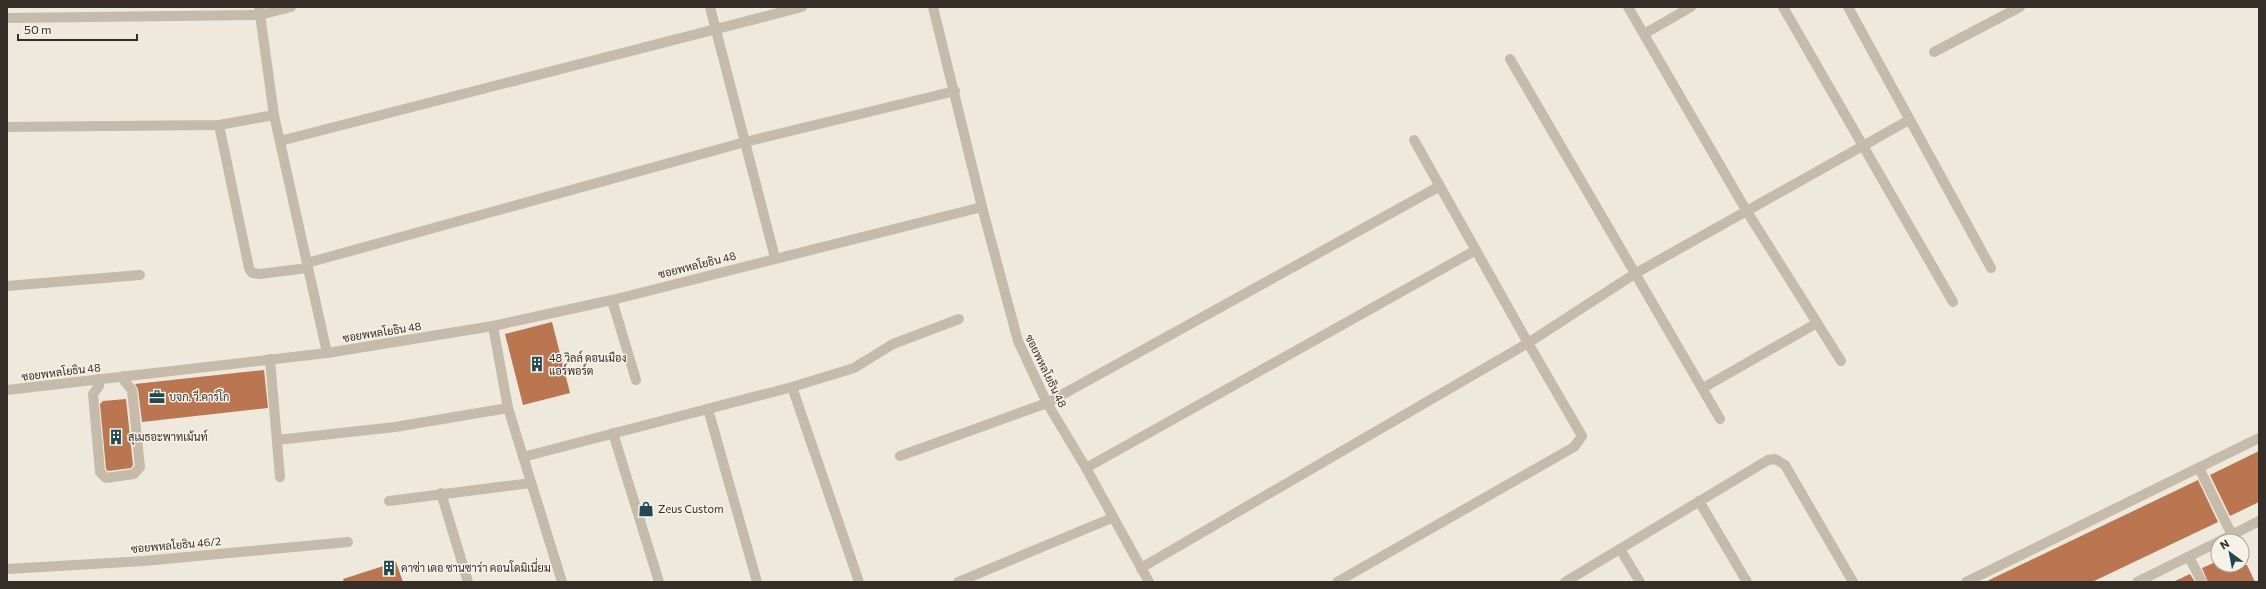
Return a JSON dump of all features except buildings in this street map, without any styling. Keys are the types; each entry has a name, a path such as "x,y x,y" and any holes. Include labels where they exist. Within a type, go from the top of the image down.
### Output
{"street":[{"path":"7,18 260,11 291,7"},
{"path":"710,7 775,258"},
{"path":"280,141 715,28 802,7"},
{"path":"934,7 982,207"},
{"path":"1628,7 1746,210 1841,361"},
{"path":"1644,34 1691,7"},
{"path":"1783,7 1953,302"},
{"path":"1848,7 1991,268"},
{"path":"1934,52 2020,7"},
{"path":"260,11 274,115 327,352"},
{"path":"1510,59 1720,419"},
{"path":"219,125 249,268 252,273 259,274 308,266 745,142 955,91"},
{"path":"7,127 219,125 274,115"},
{"path":"1141,568 1528,344 1636,273 1909,120"},
{"path":"1337,582 1567,451 1580,441 1582,436 1581,431 1528,344 1414,140"},
{"path":"900,456 1046,402 1440,186"},
{"name":"ซอยพหลโยธิน 48","path":"7,390 327,352 493,326 612,300 982,207 1018,342 1046,402 1086,468 1112,518 1149,582"},
{"path":"1086,468 1476,250"},
{"path":"7,286 140,275"},
{"path":"612,300 636,380"},
{"path":"523,457 792,387 854,368 893,344 959,319"},
{"path":"1703,388 1817,323"},
{"path":"493,326 508,408 562,582"},
{"path":"270,359 280,477"},
{"path":"99,379 99,386 93,394 100,472 106,478 135,474 140,467 131,388 125,383 124,376"},
{"path":"792,387 859,582"},
{"path":"277,440 395,427 508,408"},
{"path":"708,409 757,582"},
{"path":"613,433 659,582"},
{"path":"1966,582 2259,438"},
{"path":"1565,582 1768,460 1781,462 1785,465 1853,582"},
{"path":"2199,468 2231,533"},
{"path":"389,501 441,493 531,483"},
{"path":"441,493 468,582"},
{"path":"1699,501 1747,582"},
{"path":"958,582 1112,518"},
{"path":"2236,533 2259,521"},
{"name":"ซอยพหลโยธิน 46/2","path":"7,569 144,561 348,542"},
{"path":"2137,582 2210,546"},
{"path":"1620,549 1640,582"},
{"path":"2189,557 2202,582"}],"place":[{"name":"48 วิลล์ ดอนเมือง แอร์พอร์ต","path":"537,364"},
{"name":"บจก. วี.คาร์โก","path":"157,397"},
{"name":"สุเมธอะพาทเม้นท์","path":"116,437"},
{"name":"Zeus Custom","path":"646,509"},
{"name":"คาซ่า เดอ ซานซาร่า คอนโดมิเนี่ยม","path":"389,568"}]}
